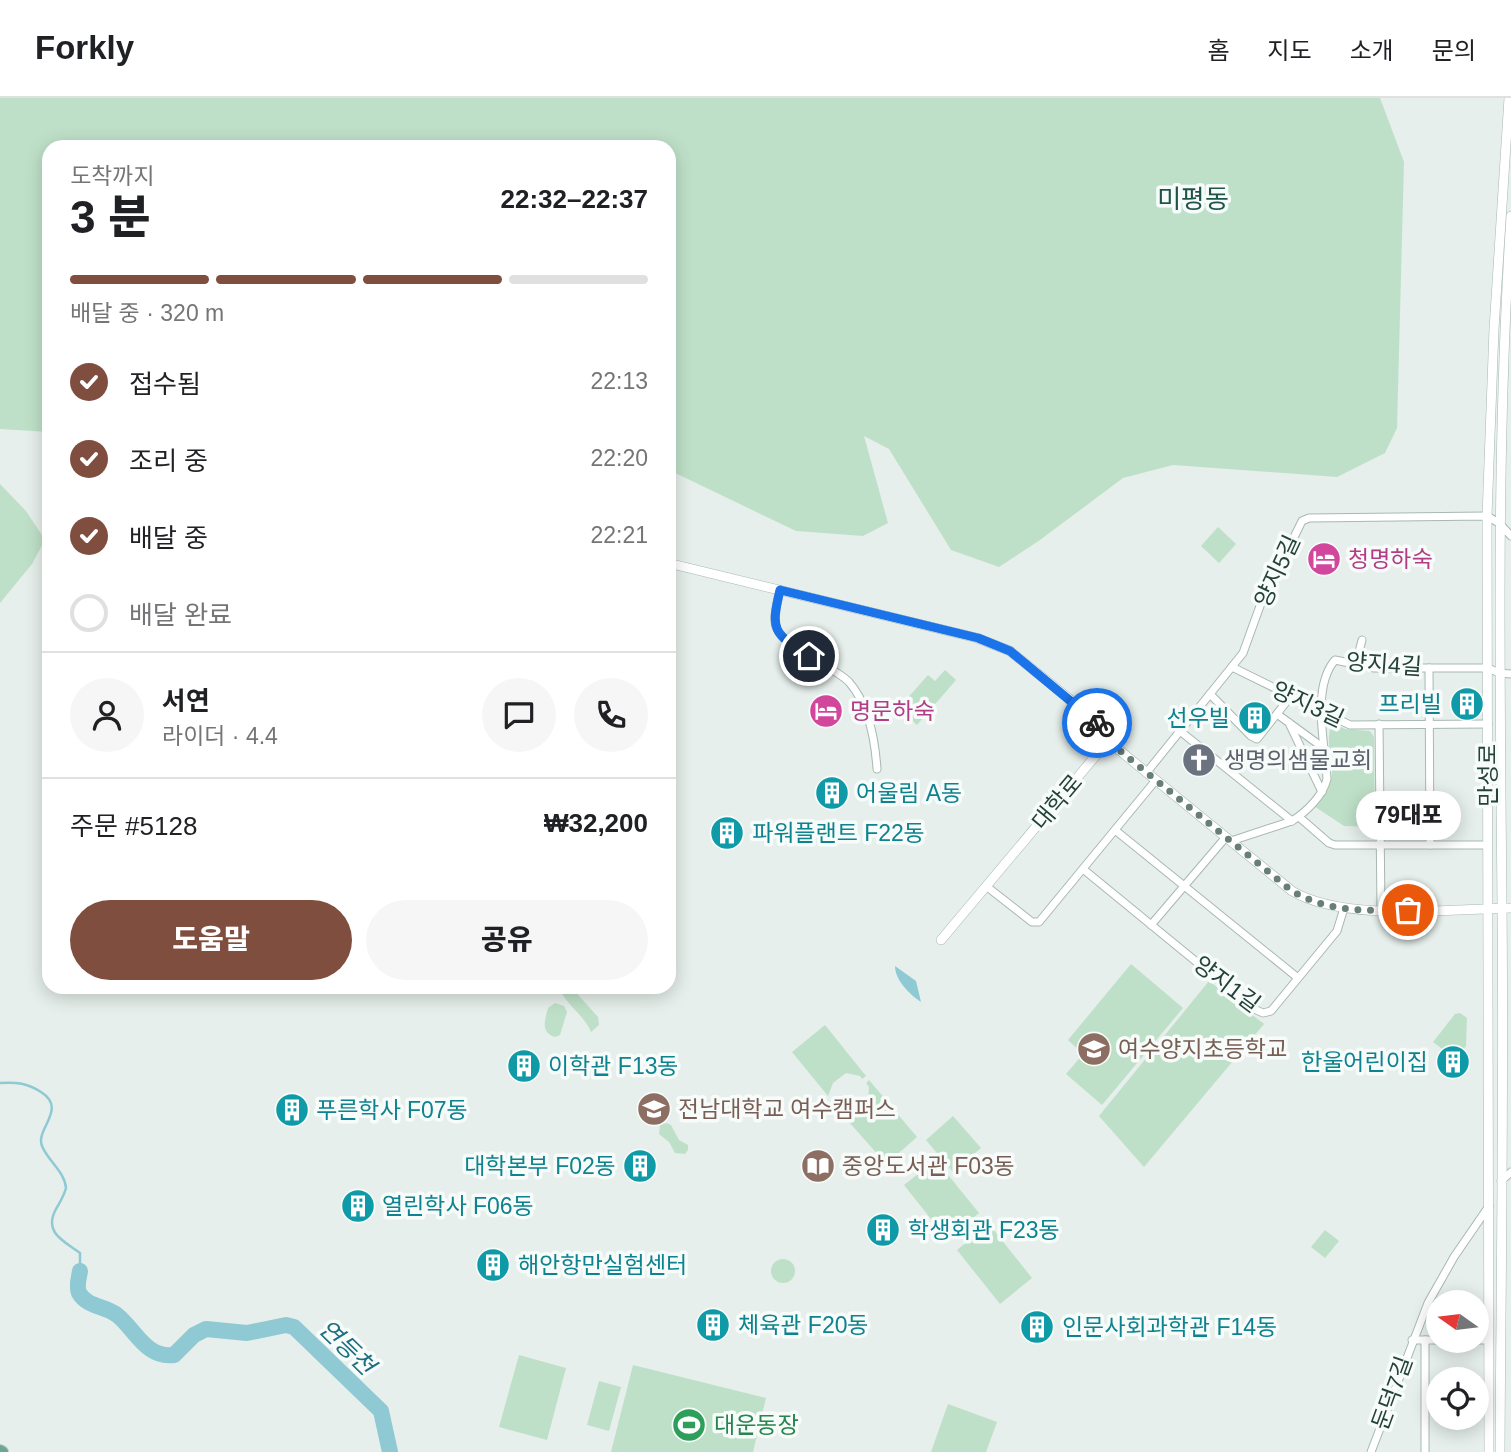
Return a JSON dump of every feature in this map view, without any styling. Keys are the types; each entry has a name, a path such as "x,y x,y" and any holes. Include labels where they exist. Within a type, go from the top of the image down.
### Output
{"street":[{"name":"만성로","path":"1500,1452 1506,1340 1501,1181 1507,908 1499,673 1499,523 1509,98"},
{"name":"만성로","path":"1489,1340 1487,516 1511,216"},
{"path":"1487,516 1499,523 1511,536"},
{"name":"양지5길","path":"1146,772 1243,653 1260,606 1302,521 1309,518 1487,516"},
{"path":"676,565 1002,646 1093,719 1108,741 1304,898 1324,905 1381,910 1507,908"},
{"path":"780,590 774,621 777,631 787,642 841,675 852,687 873,734 877,768"},
{"path":"1356,664 1362,640"},
{"name":"양지4길","path":"1322,712 1323,685 1327,671 1334,661 1377,668 1488,668"},
{"name":"양지3길","path":"1232,667 1350,725 1488,724"},
{"path":"1429,668 1430,845"},
{"path":"1488,668 1511,674"},
{"path":"1210,694 1255,739 1259,738 1291,696"},
{"path":"1151,925 1229,839 1292,821 1322,792 1327,779 1322,712"},
{"path":"1277,715 1325,749"},
{"path":"1289,723 1322,792"},
{"path":"1379,724 1381,910"},
{"path":"1180,731 1292,821"},
{"name":"대학로","path":"941,940 1108,741"},
{"path":"986,886 1032,922 1037,923 1156,780"},
{"path":"1299,817 1332,844 1487,845"},
{"path":"1115,830 1298,978"},
{"name":"양지1길","path":"1083,869 1259,1012 1267,1014 1337,931 1344,908"},
{"path":"1501,1181 1511,1172"},
{"name":"둔덕7길","path":"1372,1450 1412,1340 1440,1279 1490,1206"},
{"name":"둔덕7길","path":"1412,1340 1425,1340 1425,1452"},
{"name":"만성로","path":"1489,1353 1489,1452"}],"green space":[{"path":"0,98 1380,98 1404,162 1397,428 1385,453 1337,477 1173,465 1123,478 999,567 951,550 889,449 864,436 888,523 863,536 796,531 676,473 676,140 42,140 42,432 0,429"},
{"path":"0,484 26,511 42,535 42,546 32,564 0,603"},
{"path":"1218,527 1236,544 1219,563 1201,546"},
{"path":"945,670 956,680 917,725 905,714 911,707 905,701 928,675 935,681"},
{"path":"1332,722 1345,729 1370,731 1374,737 1375,827 1344,826 1314,806 1330,785 1332,765 1329,734"},
{"path":"1131,964 1183,1008 1102,1105 1066,1074 1083,1054 1068,1040"},
{"path":"1209,981 1264,1024 1144,1167 1099,1116"},
{"path":"562,994 577,994 598,1017 599,1025 591,1032"},
{"path":"555,1003 564,1006 567,1012 560,1035 555,1037 547,1032 545,1025 548,1008"},
{"path":"1460,1013 1467,1018 1466,1046 1462,1051 1456,1047 1450,1055 1433,1042 1455,1014"},
{"path":"825,1025 866,1076 862,1079 860,1076 846,1073 833,1083 828,1096 792,1052"},
{"path":"869,1080 917,1137 892,1159 880,1157 841,1113 855,1111 868,1100 869,1087 866,1083"},
{"path":"953,1116 981,1148 953,1172 926,1140"},
{"path":"660,1125 671,1125 679,1140 688,1145 685,1154 675,1153 669,1142 659,1134"},
{"path":"936,1160 979,1213 947,1239 904,1185"},
{"path":"989,1224 1032,1278 1000,1304 957,1250"},
{"path":"1325,1230 1339,1241 1325,1258 1311,1247"},
{"path":"783,1259 791,1263 795,1271 791,1279 783,1283 775,1279 771,1271 775,1263"},
{"path":"519,1355 566,1368 547,1440 499,1427"},
{"name":"대운동장","path":"633,1365 766,1398 753,1452 611,1452"},
{"path":"599,1381 621,1387 609,1431 587,1425"},
{"path":"948,1404 997,1422 986,1452 931,1452"}],"water":[{"path":"895,966 916,981 921,1002 904,987"}],"waterway":[{"path":"0,1083 17,1083 31,1087 41,1092 52,1105 41,1139 42,1146 63,1177 66,1188 52,1224 57,1236 80,1253 80,1271"},
{"name":"연등천","path":"80,1271 78,1288 82,1298 117,1315 148,1348 164,1355 174,1355 194,1335 206,1329 247,1333 286,1325 294,1327 381,1411 390,1452"}],"way so far":[{"path":"1097,723 1108,741 1292,891 1324,905 1353,909 1408,910"}],"place":[{"name":"청명하숙","path":"1324,559"},
{"name":"프리빌","path":"1467,704"},
{"name":"명문하숙","path":"826,711"},
{"name":"선우빌","path":"1255,718"},
{"name":"생명의샘물교회","path":"1199,760"},
{"name":"어울림 A동","path":"832,793"},
{"name":"파워플랜트 F22동","path":"727,833"},
{"name":"79대포","path":"1408,910"},
{"name":"여수양지초등학교","path":"1094,1049"},
{"name":"한울어린이집","path":"1453,1062"},
{"name":"이학관 F13동","path":"524,1066"},
{"name":"전남대학교 여수캠퍼스","path":"654,1109"},
{"name":"푸른학사 F07동","path":"292,1110"},
{"name":"대학본부 F02동","path":"640,1166"},
{"name":"중앙도서관 F03동","path":"818,1166"},
{"name":"열린학사 F06동","path":"358,1206"},
{"name":"학생회관 F23동","path":"883,1230"},
{"name":"해안항만실험센터","path":"493,1265"},
{"name":"체육관 F20동","path":"713,1325"},
{"name":"인문사회과학관 F14동","path":"1037,1327"},
{"name":"대운동장","path":"689,1425"}],"district":[{"name":"미평동","path":"1193,199"}],"route":[{"path":"809,656 787,642 777,631 774,621 780,590 1002,646 1097,723"}]}
